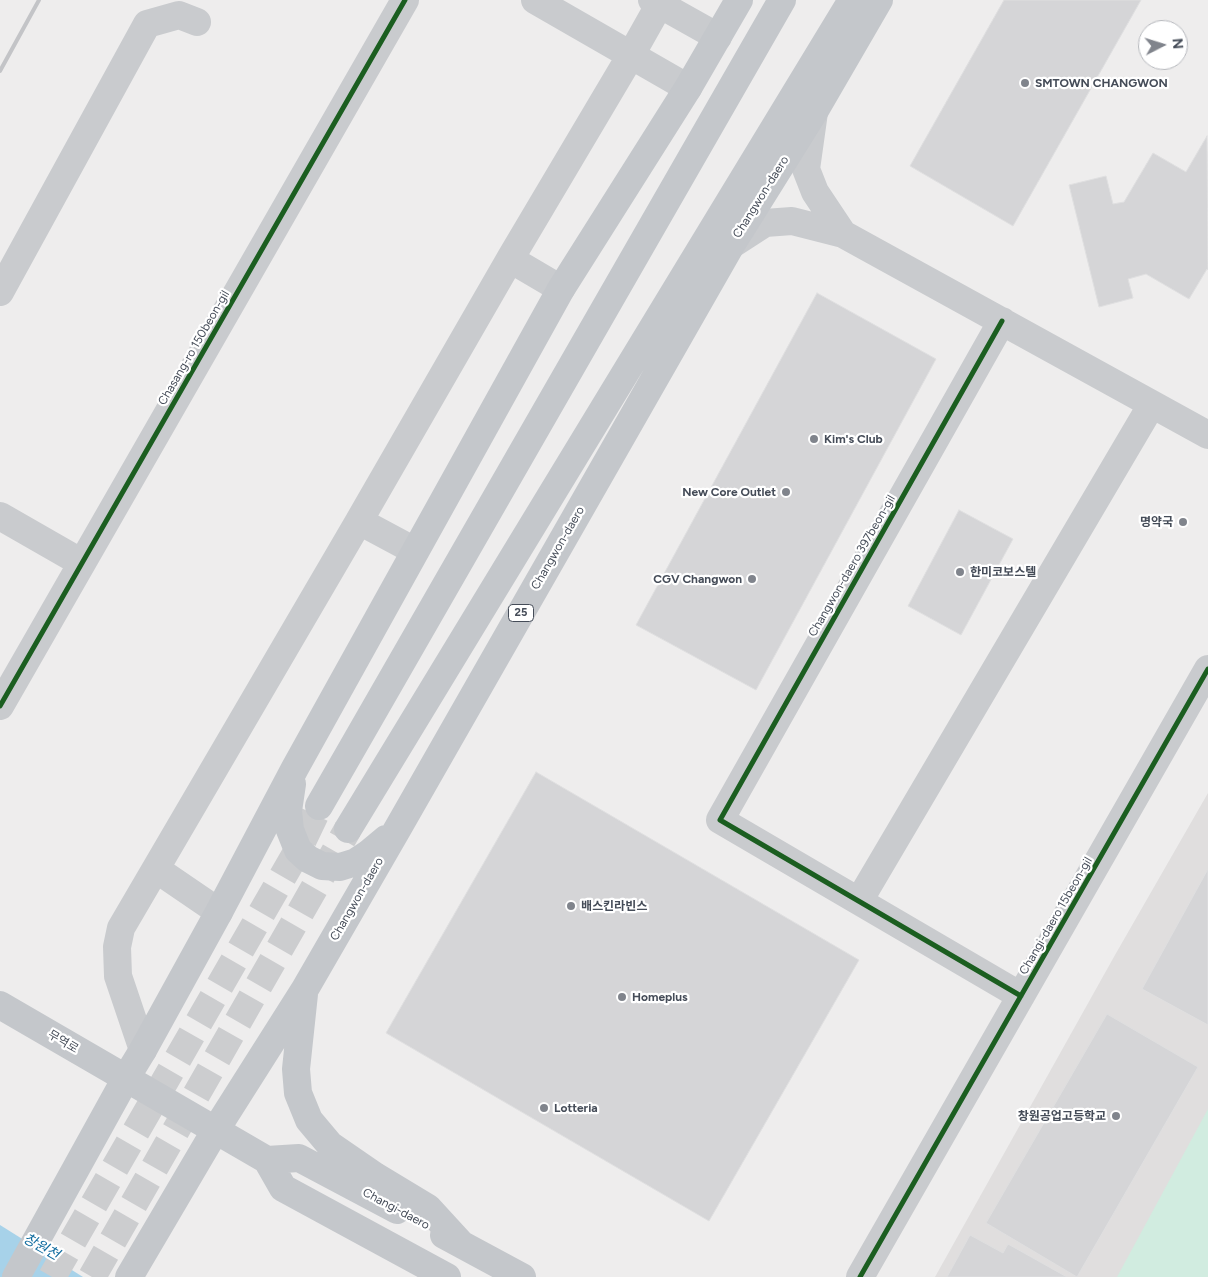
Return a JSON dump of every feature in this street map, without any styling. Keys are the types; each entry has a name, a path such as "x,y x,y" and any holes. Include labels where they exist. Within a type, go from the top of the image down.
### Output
{"main road":[{"path":"16,1277 220,912 295,768 561,289 688,88 738,0"},
{"path":"319,806 782,0"},
{"path":"348,829 852,0"},
{"name":"Changwon-daero","path":"129,1277 215,1130 305,989 731,245 814,112 879,0"},
{"path":"295,768 288,812 290,830 298,850 308,859 322,866 340,867 356,862 398,828"},
{"path":"305,989 296,1070 298,1093 309,1120 330,1145 375,1176 428,1208 461,1244"},
{"name":"무역로","path":"0,1005 215,1130"},
{"path":"215,1130 267,1160 283,1188 447,1277"},
{"name":"Changi-daero","path":"267,1160 299,1158 522,1277"}],"street":[{"name":"Chasang-ro 150beon-gil","path":"0,706 405,0"},
{"path":"535,0 688,88"},
{"path":"143,1050 118,976 117,947 122,928 510,259 631,55 658,1 718,37"},
{"path":"0,292 147,24 179,15 197,22"},
{"path":"814,112 806,169 815,192 843,234"},
{"path":"731,245 765,223 792,220 843,234 1208,435"},
{"path":"510,259 561,289"},
{"name":"Changwon-daero 397beon-gil","path":"859,901 720,820 1002,321"},
{"path":"1021,996 859,901 1152,404"},
{"path":"0,516 82,563"},
{"path":"359,521 415,552"},
{"name":"Changi-daero 15beon-gil","path":"860,1277 1208,669"},
{"path":"156,869 220,912"}],"shaded area":[{"name":"창원공업고등학교","path":"1208,793 1208,1277 935,1277 1115,955"}],"green space":[{"path":"1208,1109 1208,1277 1117,1277"}],"water":[{"path":"0,1225 83,1277 0,1277"}],"building":[{"name":"SMTOWN CHANGWON","path":"1004,0 1141,0 1013,226 910,166"},
{"path":"1207,136 1208,270 1189,299 1146,274 1128,279 1133,298 1099,307 1069,185 1106,176 1113,204 1124,202 1153,153 1186,172"},
{"name":"New Core Outlet","path":"817,293 936,359 756,690 636,625"},
{"name":"한미코보스텔","path":"959,510 1013,539 961,635 908,606"},
{"name":"Homeplus","path":"536,772 859,960 709,1221 386,1033"},
{"path":"1208,869 1208,1025 1142,989"},
{"path":"1107,1014 1198,1067 1077,1277 986,1223"},
{"path":"970,1235 1003,1253 1008,1244 1067,1277 947,1277"}],"tunnel":[{"path":"52,1277 298,850 319,806"},
{"path":"92,1277 348,829"}],"railway":[{"path":"0,71 39,0"}],"cycle path":[{"path":"0,706 405,0"},
{"path":"1002,321 720,820 1021,996"},
{"path":"860,1277 1208,669"}],"place":[{"name":"SMTOWN CHANGWON","path":"1025,83"},
{"name":"Kim's Club","path":"814,439"},
{"name":"New Core Outlet","path":"786,492"},
{"name":"명약국","path":"1183,522"},
{"name":"한미코보스텔","path":"960,572"},
{"name":"CGV Changwon","path":"752,579"},
{"name":"배스킨라빈스","path":"571,906"},
{"name":"Homeplus","path":"622,997"},
{"name":"Lotteria","path":"544,1108"},
{"name":"창원공업고등학교","path":"1116,1116"}],"water label":[{"name":"창원천","path":"41,1247"}]}
